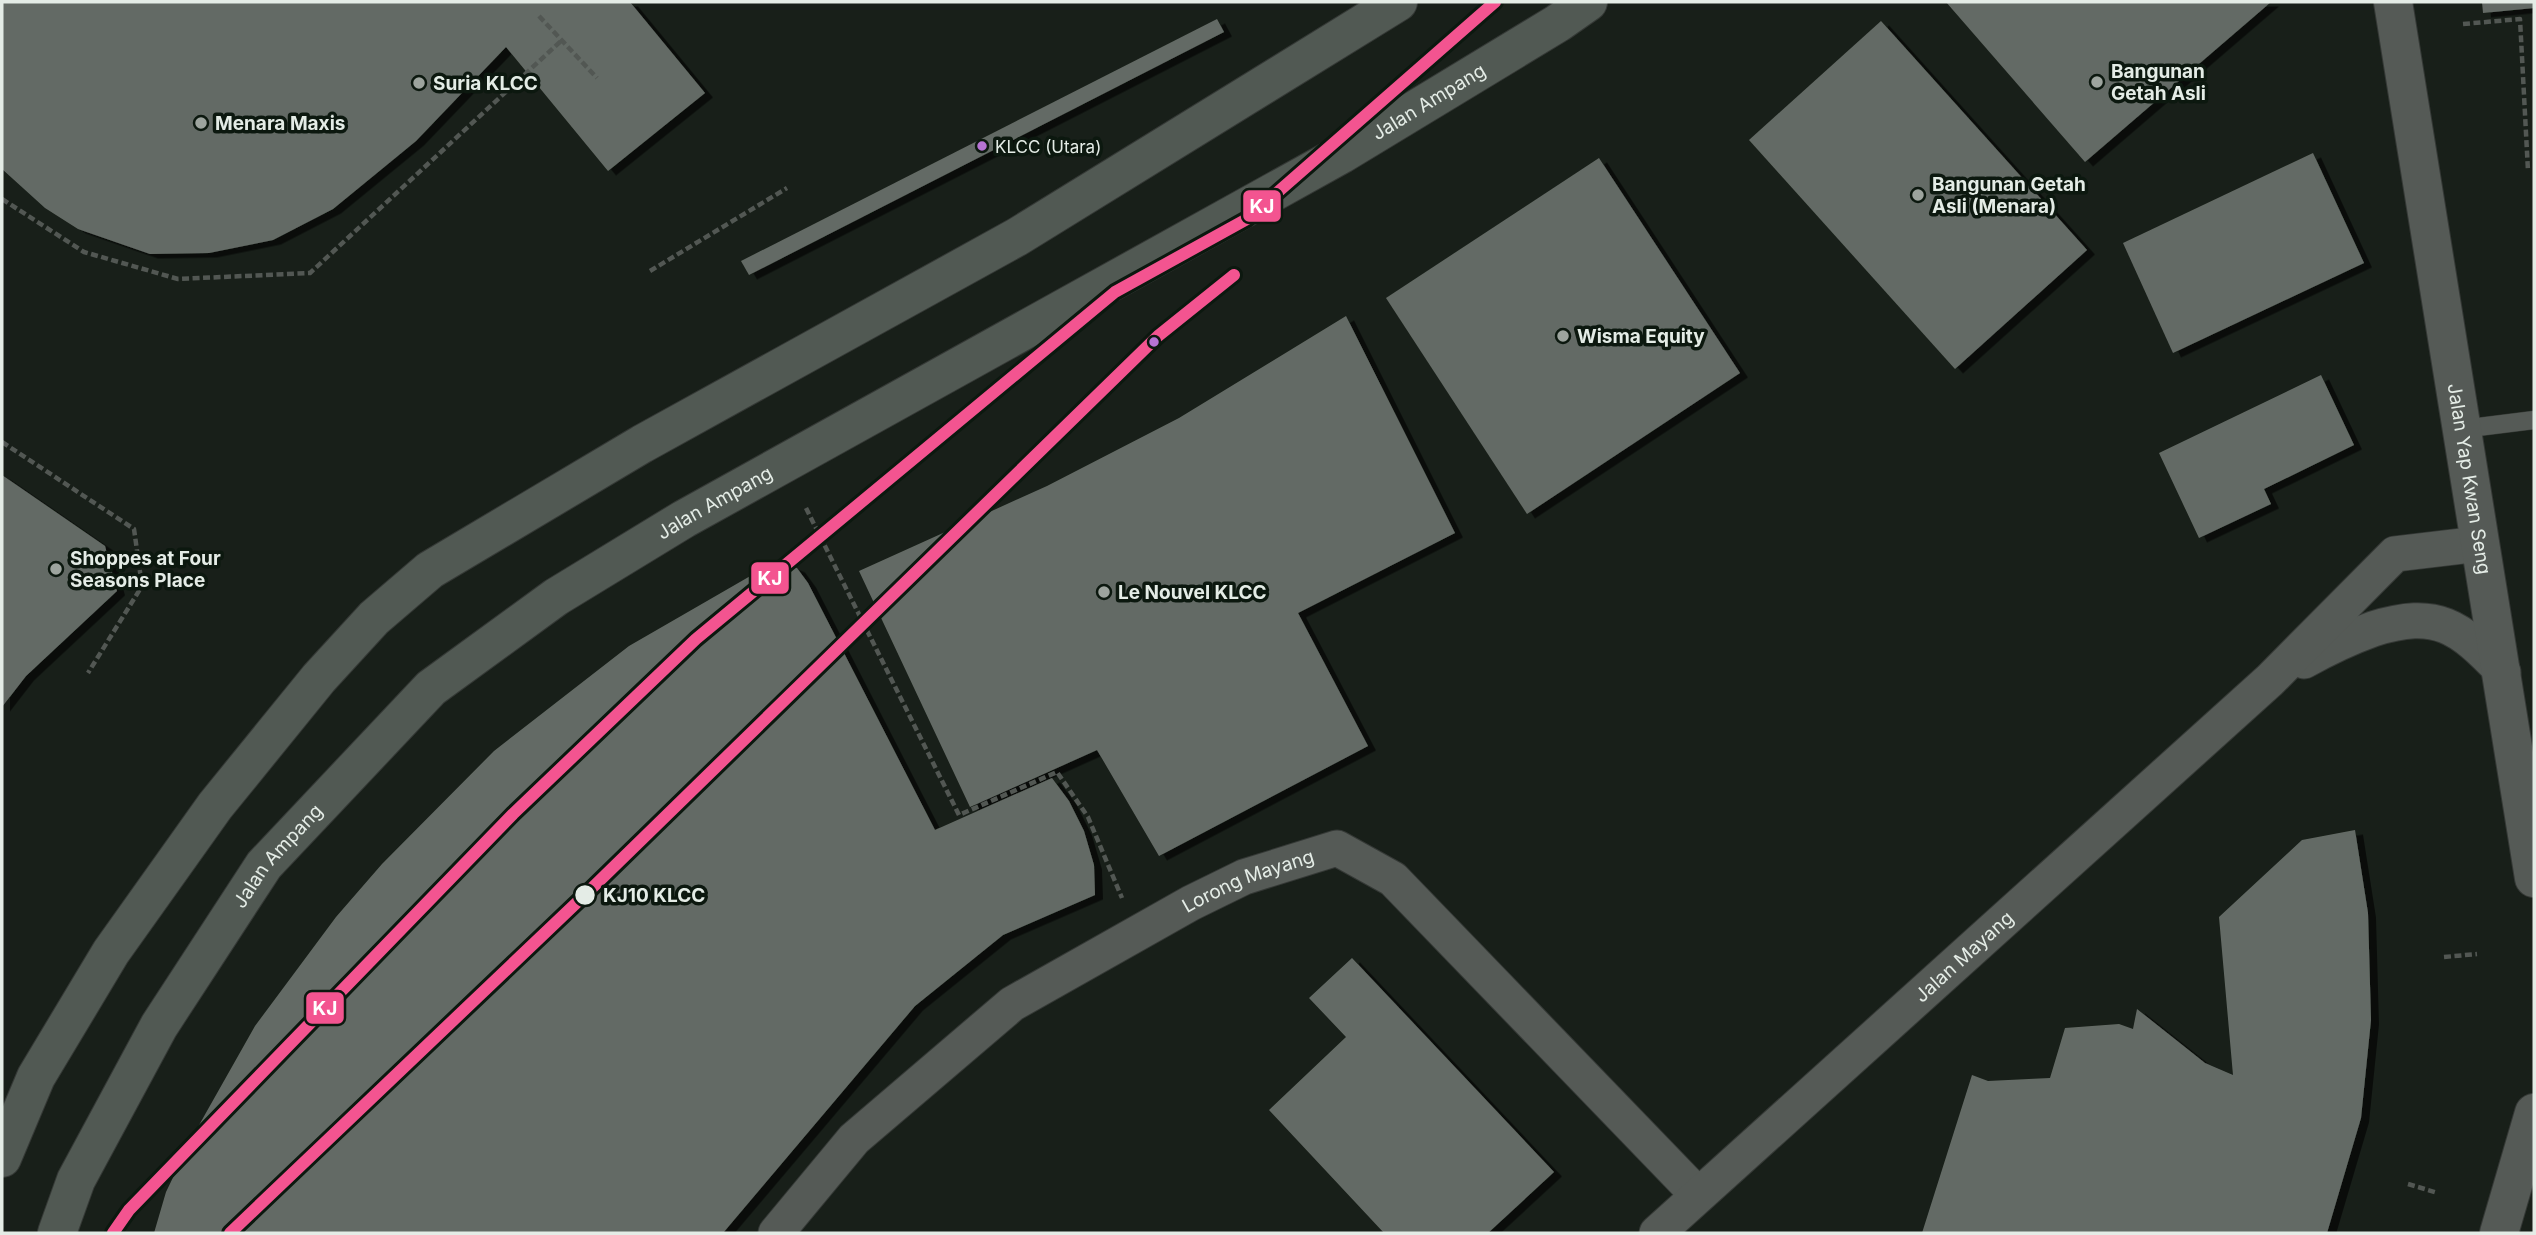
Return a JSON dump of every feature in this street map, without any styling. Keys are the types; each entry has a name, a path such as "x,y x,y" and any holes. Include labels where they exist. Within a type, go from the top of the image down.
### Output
{"main road":[{"path":"2,1157 37,1077 111,952 215,806 318,678 374,618 430,570 642,444 1017,237 1398,2"},
{"name":"Jalan Ampang","path":"57,1233 76,1180 159,1026 264,865 431,688 556,597 684,519 1342,154 1588,2"}],"street":[{"name":"Jalan Yap Kwan Seng","path":"2380,2 2406,79"},
{"name":"Jalan Yap Kwan Seng","path":"2393,2 2479,544 2503,671 2534,878"},
{"name":"Jalan Mayang","path":"1657,1233 2270,680 2395,554 2479,544"},
{"name":"Jalan Mayang","path":"2270,680 2338,641 2414,619 2437,622 2455,631 2484,652 2503,671"},
{"name":"Lorong Mayang","path":"776,1233 854,1139 1012,1004 1191,903 1244,877 1337,848 1394,879 1698,1195"},
{"path":"2498,1233 2534,1114"}],"lane":[{"path":"2462,429 2534,420"}],"path":[{"path":"539,16 597,78"},
{"path":"2463,24 2520,19 2528,171"},
{"path":"2,200 84,252 178,279 310,272 562,40"},
{"path":"650,271 787,188"},
{"path":"2,442 134,529 142,586 88,673"},
{"path":"806,508 959,815 1057,772 1088,817 1137,934"},
{"path":"2444,957 2477,954"},
{"path":"2408,1184 2438,1193"}],"building":[{"name":"Menara Maxis","path":"2,2 630,2 705,93 608,171 506,47 416,141 333,209 273,240 209,253 150,254 78,229 45,208 2,169"},
{"name":"Bangunan Getah Asli","path":"1946,2 2271,2 2085,162"},
{"path":"2482,2 2534,2 2534,8 2483,13"},
{"path":"1217,19 1224,32 749,275 741,261"},
{"name":"Bangunan Getah Asli (Menara)","path":"1881,21 2087,250 1955,369 1749,140"},
{"path":"2313,153 2364,263 2173,353 2123,243"},
{"name":"Wisma Equity","path":"1599,158 1740,373 1527,514 1386,298"},
{"name":"Le Nouvel KLCC","path":"1346,316 1455,533 1298,613 1368,746 1159,856 1097,750 970,807 859,571 1047,486 1179,418"},
{"path":"2321,375 2354,445 2264,489 2271,504 2199,538 2159,453"},
{"name":"Shoppes at Four Seasons Place","path":"2,475 105,546 117,591 26,676 2,707"},
{"path":"785,563 797,568 808,583 935,830 1052,778 1069,801 1084,831 1094,865 1095,895 1003,935 915,1006 723,1233 154,1233 166,1192 194,1134 255,1026 336,917 382,864 494,751 629,646 759,571"},
{"path":"2355,830 2368,913 2371,1020 2361,1118 2327,1233 1922,1233 1972,1075 1988,1081 2050,1078 2065,1028 2119,1024 2133,1029 2137,1009 2205,1063 2233,1075 2219,917 2302,840"},
{"path":"1352,958 1554,1172 1488,1233 1384,1233 1269,1110 1346,1037 1309,998"}],"transit line":[{"name":"KJ","path":"113,1233 129,1210 513,814 696,639 1115,292 1247,219 1495,2"},
{"name":"KJ","path":"230,1233 590,890 1158,336 1234,275"}],"place":[{"name":"Bangunan Getah Asli","path":"2097,82"},
{"name":"Suria KLCC","path":"419,83"},
{"name":"Menara Maxis","path":"201,123"},
{"name":"KLCC (Utara)","path":"982,146"},
{"name":"Bangunan Getah Asli (Menara)","path":"1918,195"},
{"name":"Wisma Equity","path":"1563,336"},
{"name":"Shoppes at Four Seasons Place","path":"56,569"},
{"name":"Le Nouvel KLCC","path":"1104,592"},
{"name":"KJ10 KLCC","path":"585,895"}]}
